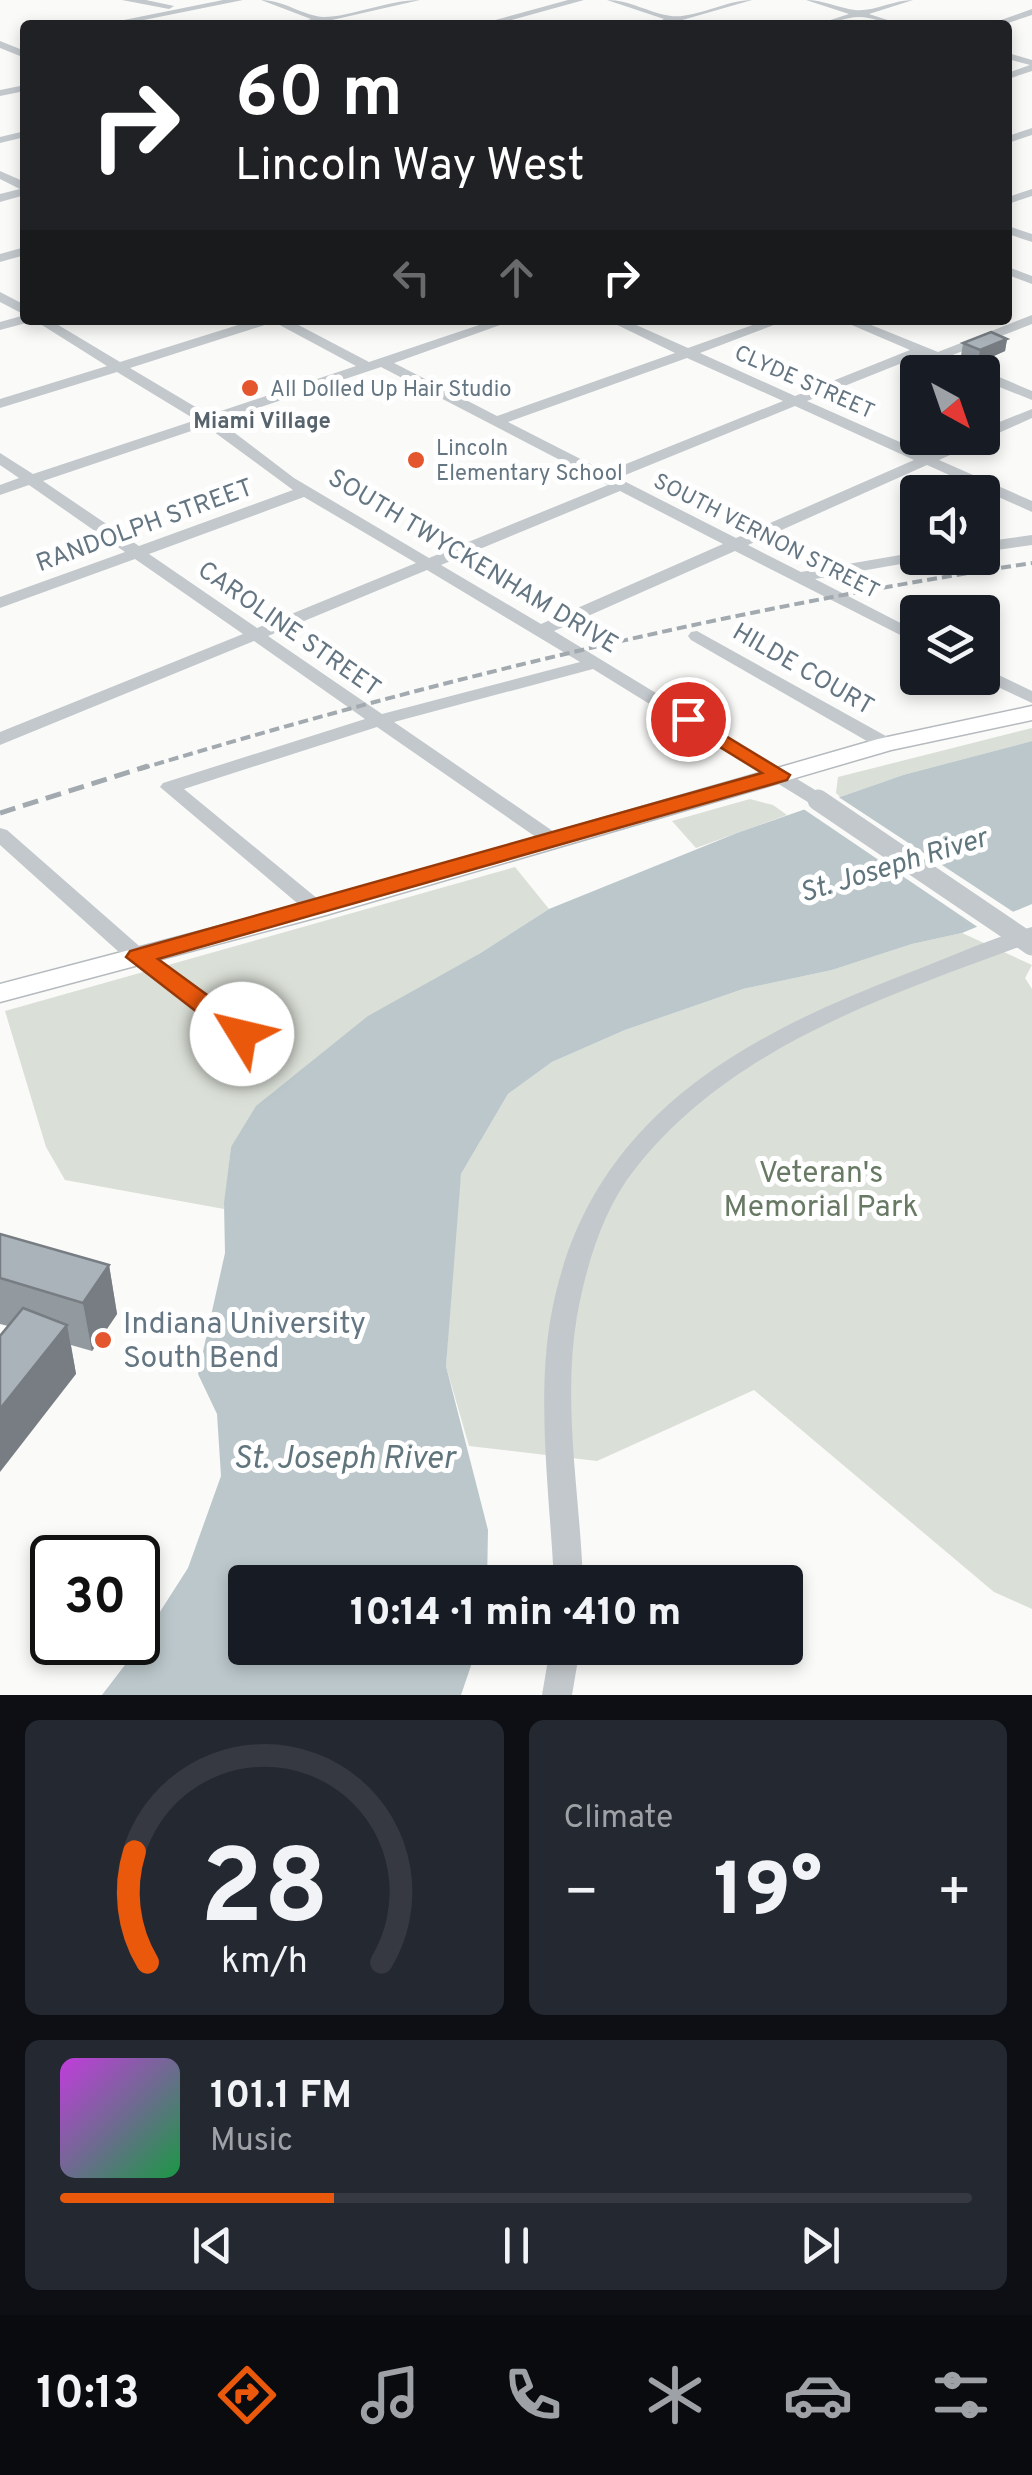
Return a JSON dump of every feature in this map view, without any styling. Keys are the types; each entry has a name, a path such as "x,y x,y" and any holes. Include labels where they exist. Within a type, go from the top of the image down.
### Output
{"main road":[{"path":"0,993 317,909 886,744 1032,712"}],"street":[{"path":"127,0 205,7"},
{"path":"135,20 238,0"},
{"path":"266,0 321,20 415,0"},
{"path":"501,20 579,0"},
{"path":"612,0 675,20 747,0"},
{"path":"811,0 881,20"},
{"path":"838,20 908,0"},
{"path":"121,20 151,4"},
{"path":"1007,20 1032,12"},
{"path":"0,738 428,564 795,401 1032,319"},
{"name":"SOUTH TWYCKENHAM DRIVE","path":"49,325 209,420 306,491 780,775 1032,945"},
{"path":"0,404 252,325"},
{"name":"SOUTH VERNON STREET","path":"290,325 496,421 900,630"},
{"path":"0,490 492,325"},
{"name":"CLYDE STREET","path":"625,325 1032,507"},
{"path":"496,421 766,325"},
{"path":"860,325 934,355"},
{"path":"1000,382 1032,396"},
{"path":"1000,427 1032,413"},
{"path":"538,632 937,455"},
{"name":"CAROLINE STREET","path":"0,458 552,840"},
{"name":"RANDOLPH STREET","path":"0,603 306,491"},
{"path":"1000,544 1032,540"},
{"path":"799,578 900,560"},
{"name":"HILDE COURT","path":"698,636 886,744"},
{"path":"317,909 170,787 379,720 593,664"},
{"path":"1000,681 1032,698"},
{"path":"0,834 138,957 242,1034"},
{"path":"567,1565 561,1396 564,1314 596,1210 632,1153 684,1099 757,1049 807,1024 1032,934"},
{"path":"557,1695 562,1665"}],"green space":[{"path":"1032,728 1032,741 903,775 840,797 836,793 838,777"},
{"path":"750,799 773,805 787,815 696,848 672,821"},
{"path":"515,867 549,909 479,954 231,1147 224,1209 65,1180 46,1147 5,1011"},
{"name":"Veteran's Memorial Park","path":"962,933 1032,965 1025,978 1032,989 1032,1609 994,1592 754,1390 597,1461 469,1446 446,1366 455,1217 461,1174 508,1094 552,1062 625,1030 743,989 832,970 912,944"}],"water":[{"name":"St. Joseph River","path":"1032,741 1032,904 962,933 912,944 832,970 743,989 625,1030 552,1062 508,1094 461,1174 446,1366 488,1530 487,1565 228,1565 228,1665 471,1665 461,1695 102,1695 125,1665 160,1665 160,1612 188,1568 221,1476 217,1414 198,1374 225,1253 224,1203 231,1147 256,1106 368,1016 479,954 549,909 737,833 903,775"}],"pier":[{"path":"834,794 1018,915 982,930 802,808"}],"building":[{"path":"991,332 1007,339 980,350 963,343"},
{"path":"0,1234 109,1265 83,1303 0,1278"},
{"path":"23,1308 67,1325 0,1409 0,1336"}],"railway":[{"path":"140,769 361,706 583,650 806,602 1032,563"},
{"path":"0,813 148,766"}],"place":[{"name":"All Dolled Up Hair Studio","path":"250,388"},
{"name":"Lincoln Elementary School","path":"416,460"},
{"name":"Indiana University South Bend","path":"103,1340"}],"district":[{"name":"Miami Village","path":"262,420"}],"route":[{"path":"242,1034 138,957 780,775 688,719"}]}
